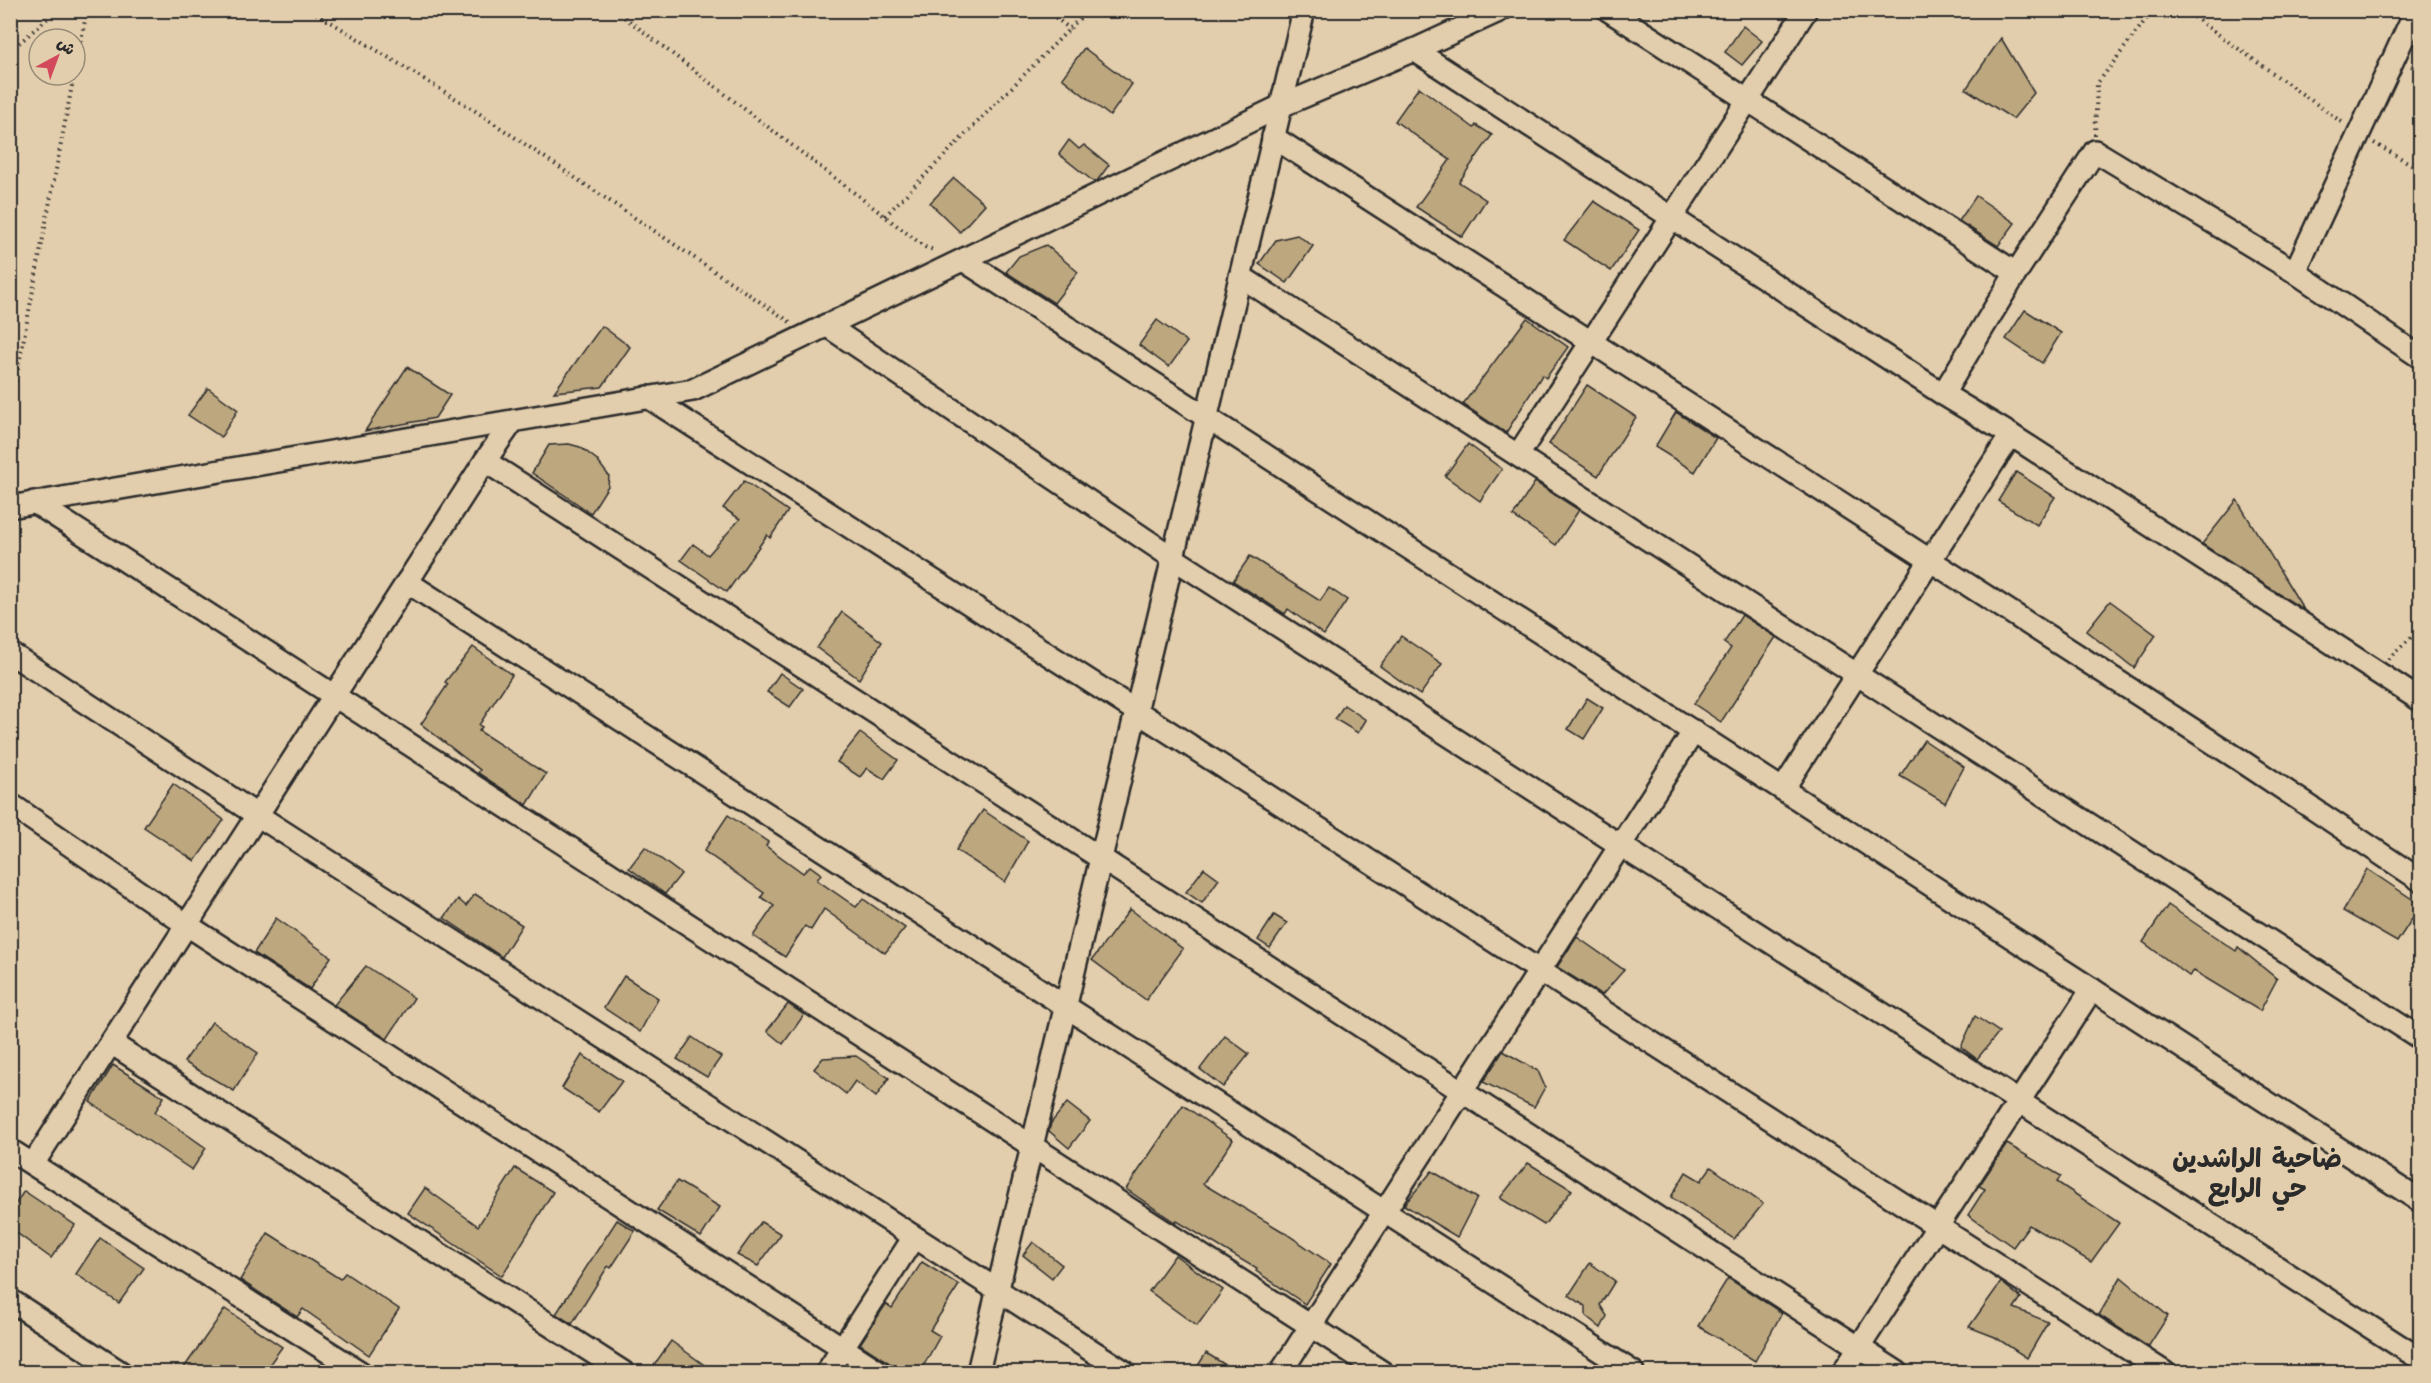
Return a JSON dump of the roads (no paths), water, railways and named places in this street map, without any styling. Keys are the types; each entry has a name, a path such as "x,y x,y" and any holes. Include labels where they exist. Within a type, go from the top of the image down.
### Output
{"street":[{"path":"978,1372 1304,10"},
{"path":"10,507 693,390 1281,106 1414,50 1501,10"},
{"path":"1608,10 2016,273"},
{"path":"1518,455 1806,10"},
{"path":"2295,272 2416,10"},
{"path":"1414,50 1943,394 2011,435 2421,700"},
{"path":"1274,136 2421,879"},
{"path":"1943,394 2016,273 2095,151 2295,272 2421,357"},
{"path":"963,260 2421,1201"},
{"path":"1240,276 2421,1038"},
{"path":"817,330 2421,1359"},
{"path":"648,397 2164,1372"},
{"path":"33,1164 485,461 513,421"},
{"path":"1783,789 2011,435"},
{"path":"485,461 1897,1372"},
{"path":"34,502 1382,1372"},
{"path":"407,582 1633,1372"},
{"path":"10,653 257,815 1125,1372"},
{"path":"1281,1372 1694,731"},
{"path":"10,804 186,925 880,1372"},
{"path":"1843,1372 2092,989"},
{"path":"111,1043 623,1372"},
{"path":"10,1150 360,1372"},
{"path":"827,1372 914,1237"},
{"path":"10,1300 120,1372"}],"district":[{"name":"ضاحية الراشدين حي الرابع","path":"2257,1173"}]}
